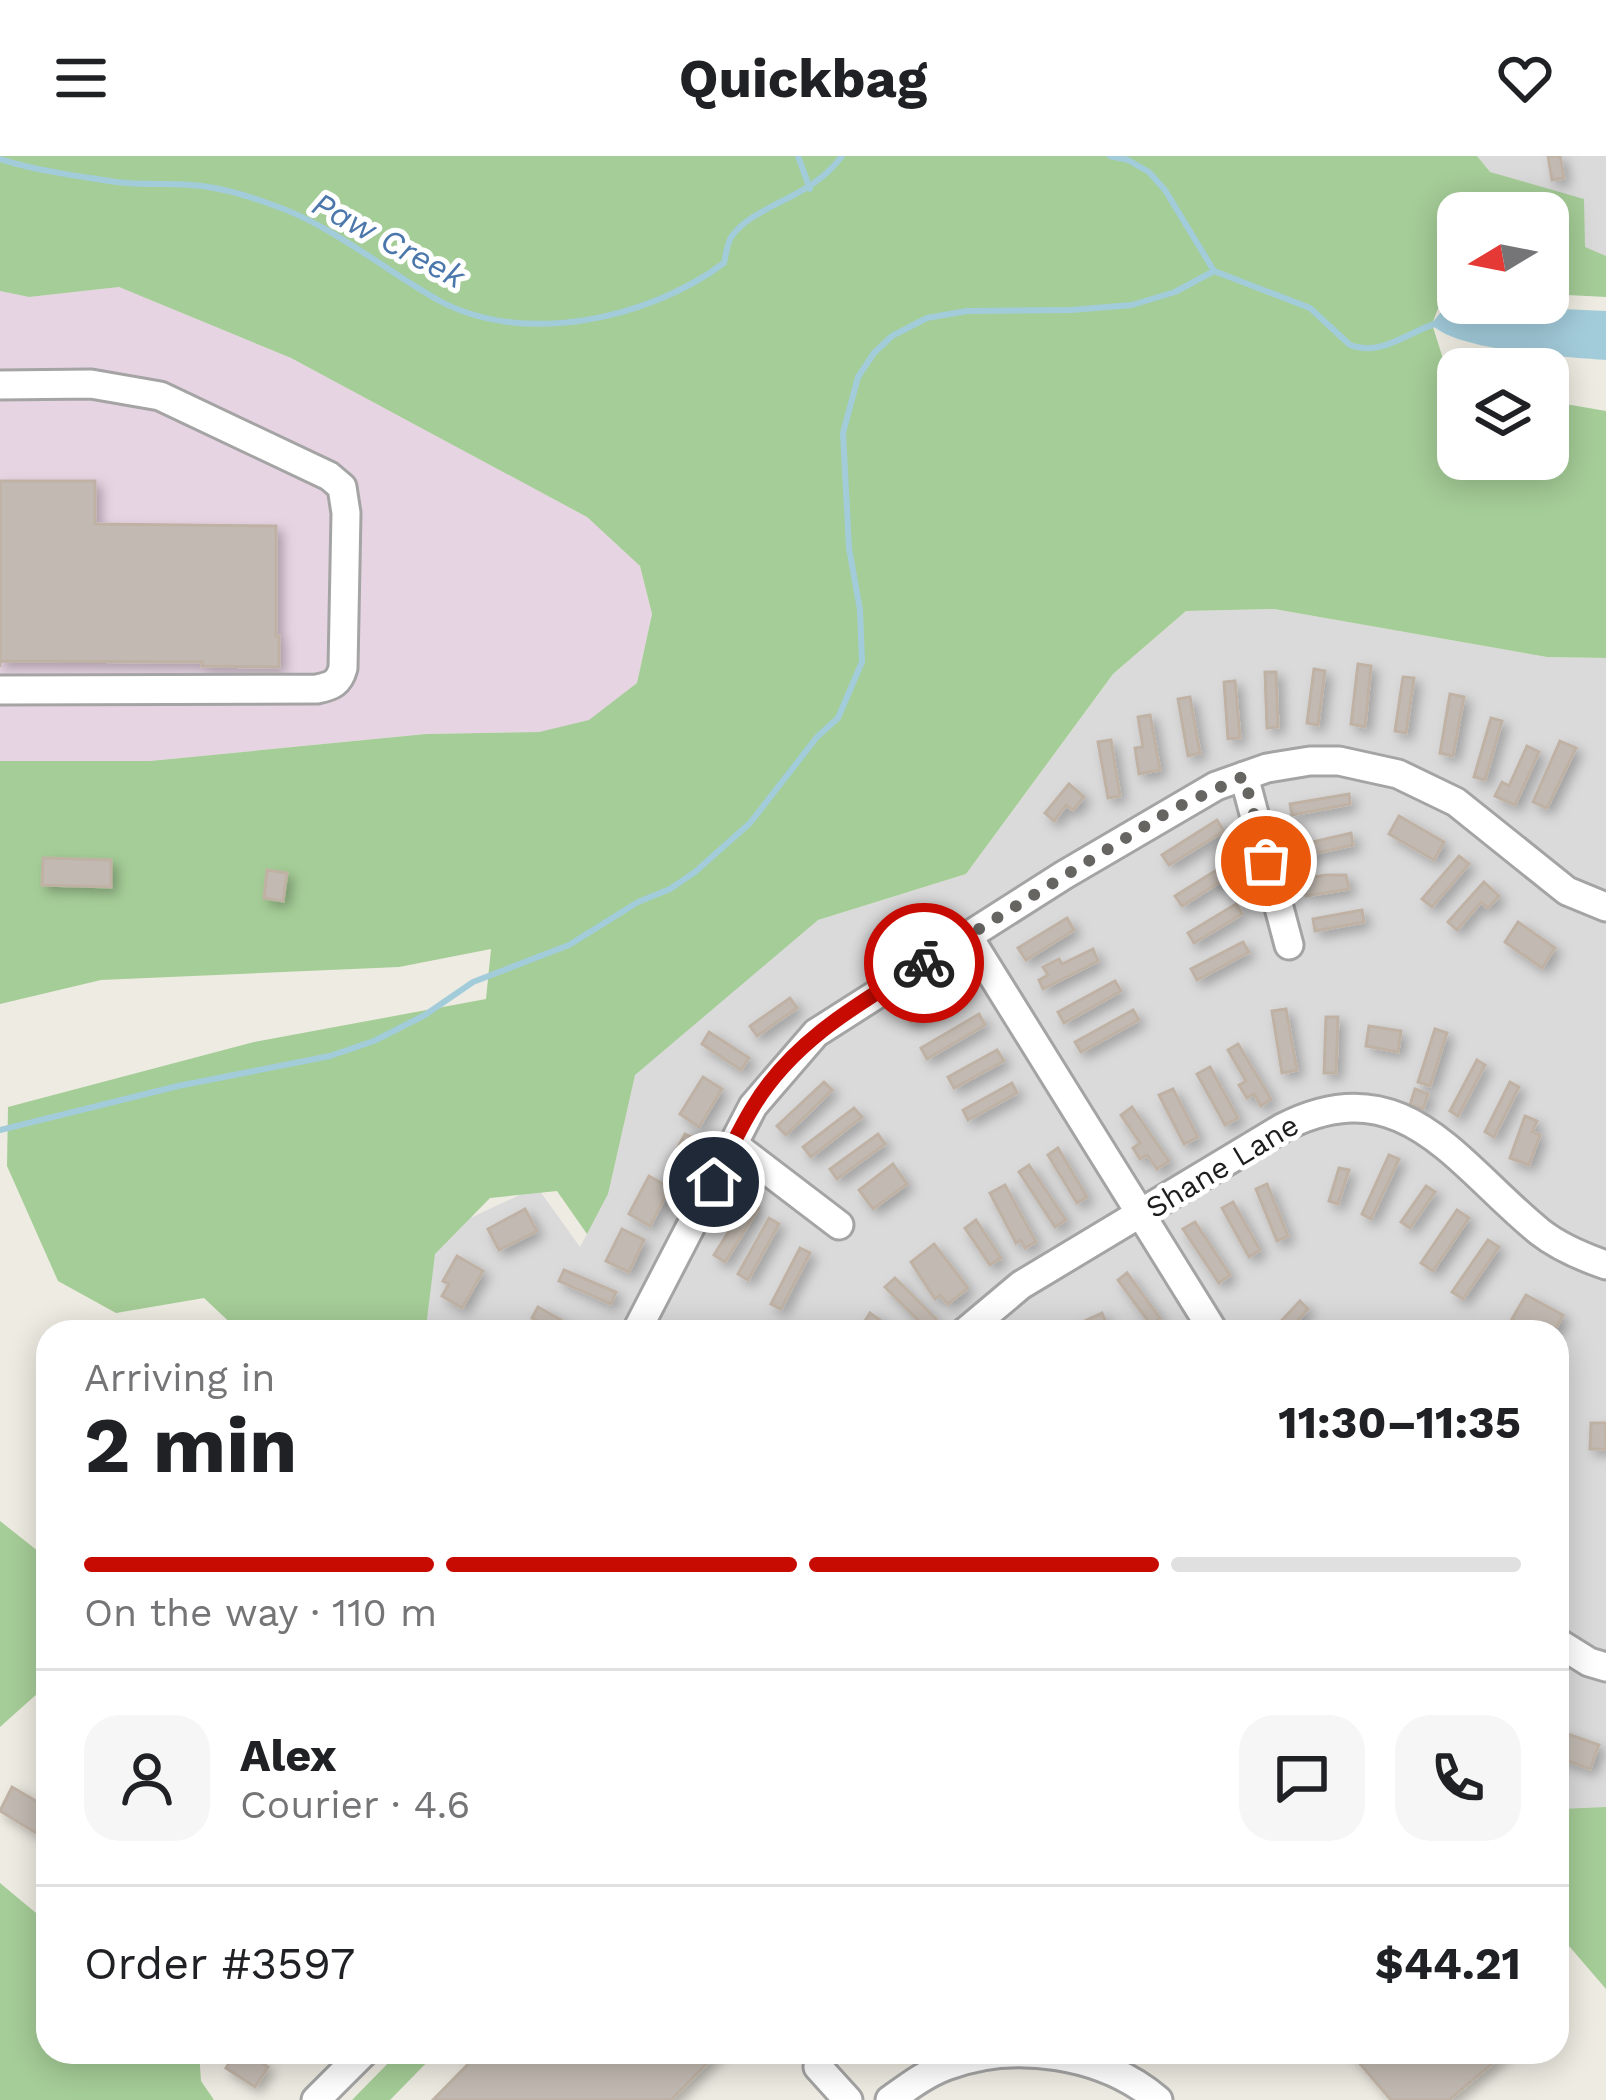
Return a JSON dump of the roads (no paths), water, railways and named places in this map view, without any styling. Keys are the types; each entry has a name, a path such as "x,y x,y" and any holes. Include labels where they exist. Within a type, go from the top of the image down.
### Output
{"street":[{"path":"0,385 91,384 160,396 329,476 342,488 346,513 344,668 340,680 331,686 0,690"},
{"path":"642,1320 772,1079 816,1034 1171,810 1244,776 1310,761 1340,761 1398,774 1456,802 1567,891 1606,907"},
{"path":"1244,776 1288,945"},
{"path":"968,935 1206,1320"},
{"name":"Shane Lane","path":"980,1320 1022,1285 1308,1114 1348,1106 1391,1112 1429,1131 1542,1233 1606,1265"},
{"path":"734,1144 839,1225"},
{"path":"1569,1650 1606,1667"},
{"path":"316,2100 352,2064"},
{"path":"890,2100 956,2064"},
{"path":"1084,2064 1112,2073 1158,2100"},
{"path":"818,2067 848,2100"}],"water":[{"path":"1569,309 1606,311 1606,360 1569,357 1569,348 1487,346 1463,341 1431,324 1437,317 1437,324 1569,324"}],"waterway":[{"path":"798,156 810,189"},
{"name":"Paw Creek","path":"0,159 116,182 197,186 248,196 314,223 438,300 472,314 546,324 623,312 694,283 724,263 730,239 742,225 815,182 842,156"},
{"name":"Paw Creek","path":"1110,156 1149,172 1214,271 1310,308 1350,345 1383,346 1435,324"},
{"path":"0,1130 178,1086 330,1056 374,1041 425,1015 473,982 569,945 695,872 750,823 817,737 838,718 862,662 843,433 858,377 874,353 892,336 927,318 967,311 1132,305 1175,292 1214,271"}]}
